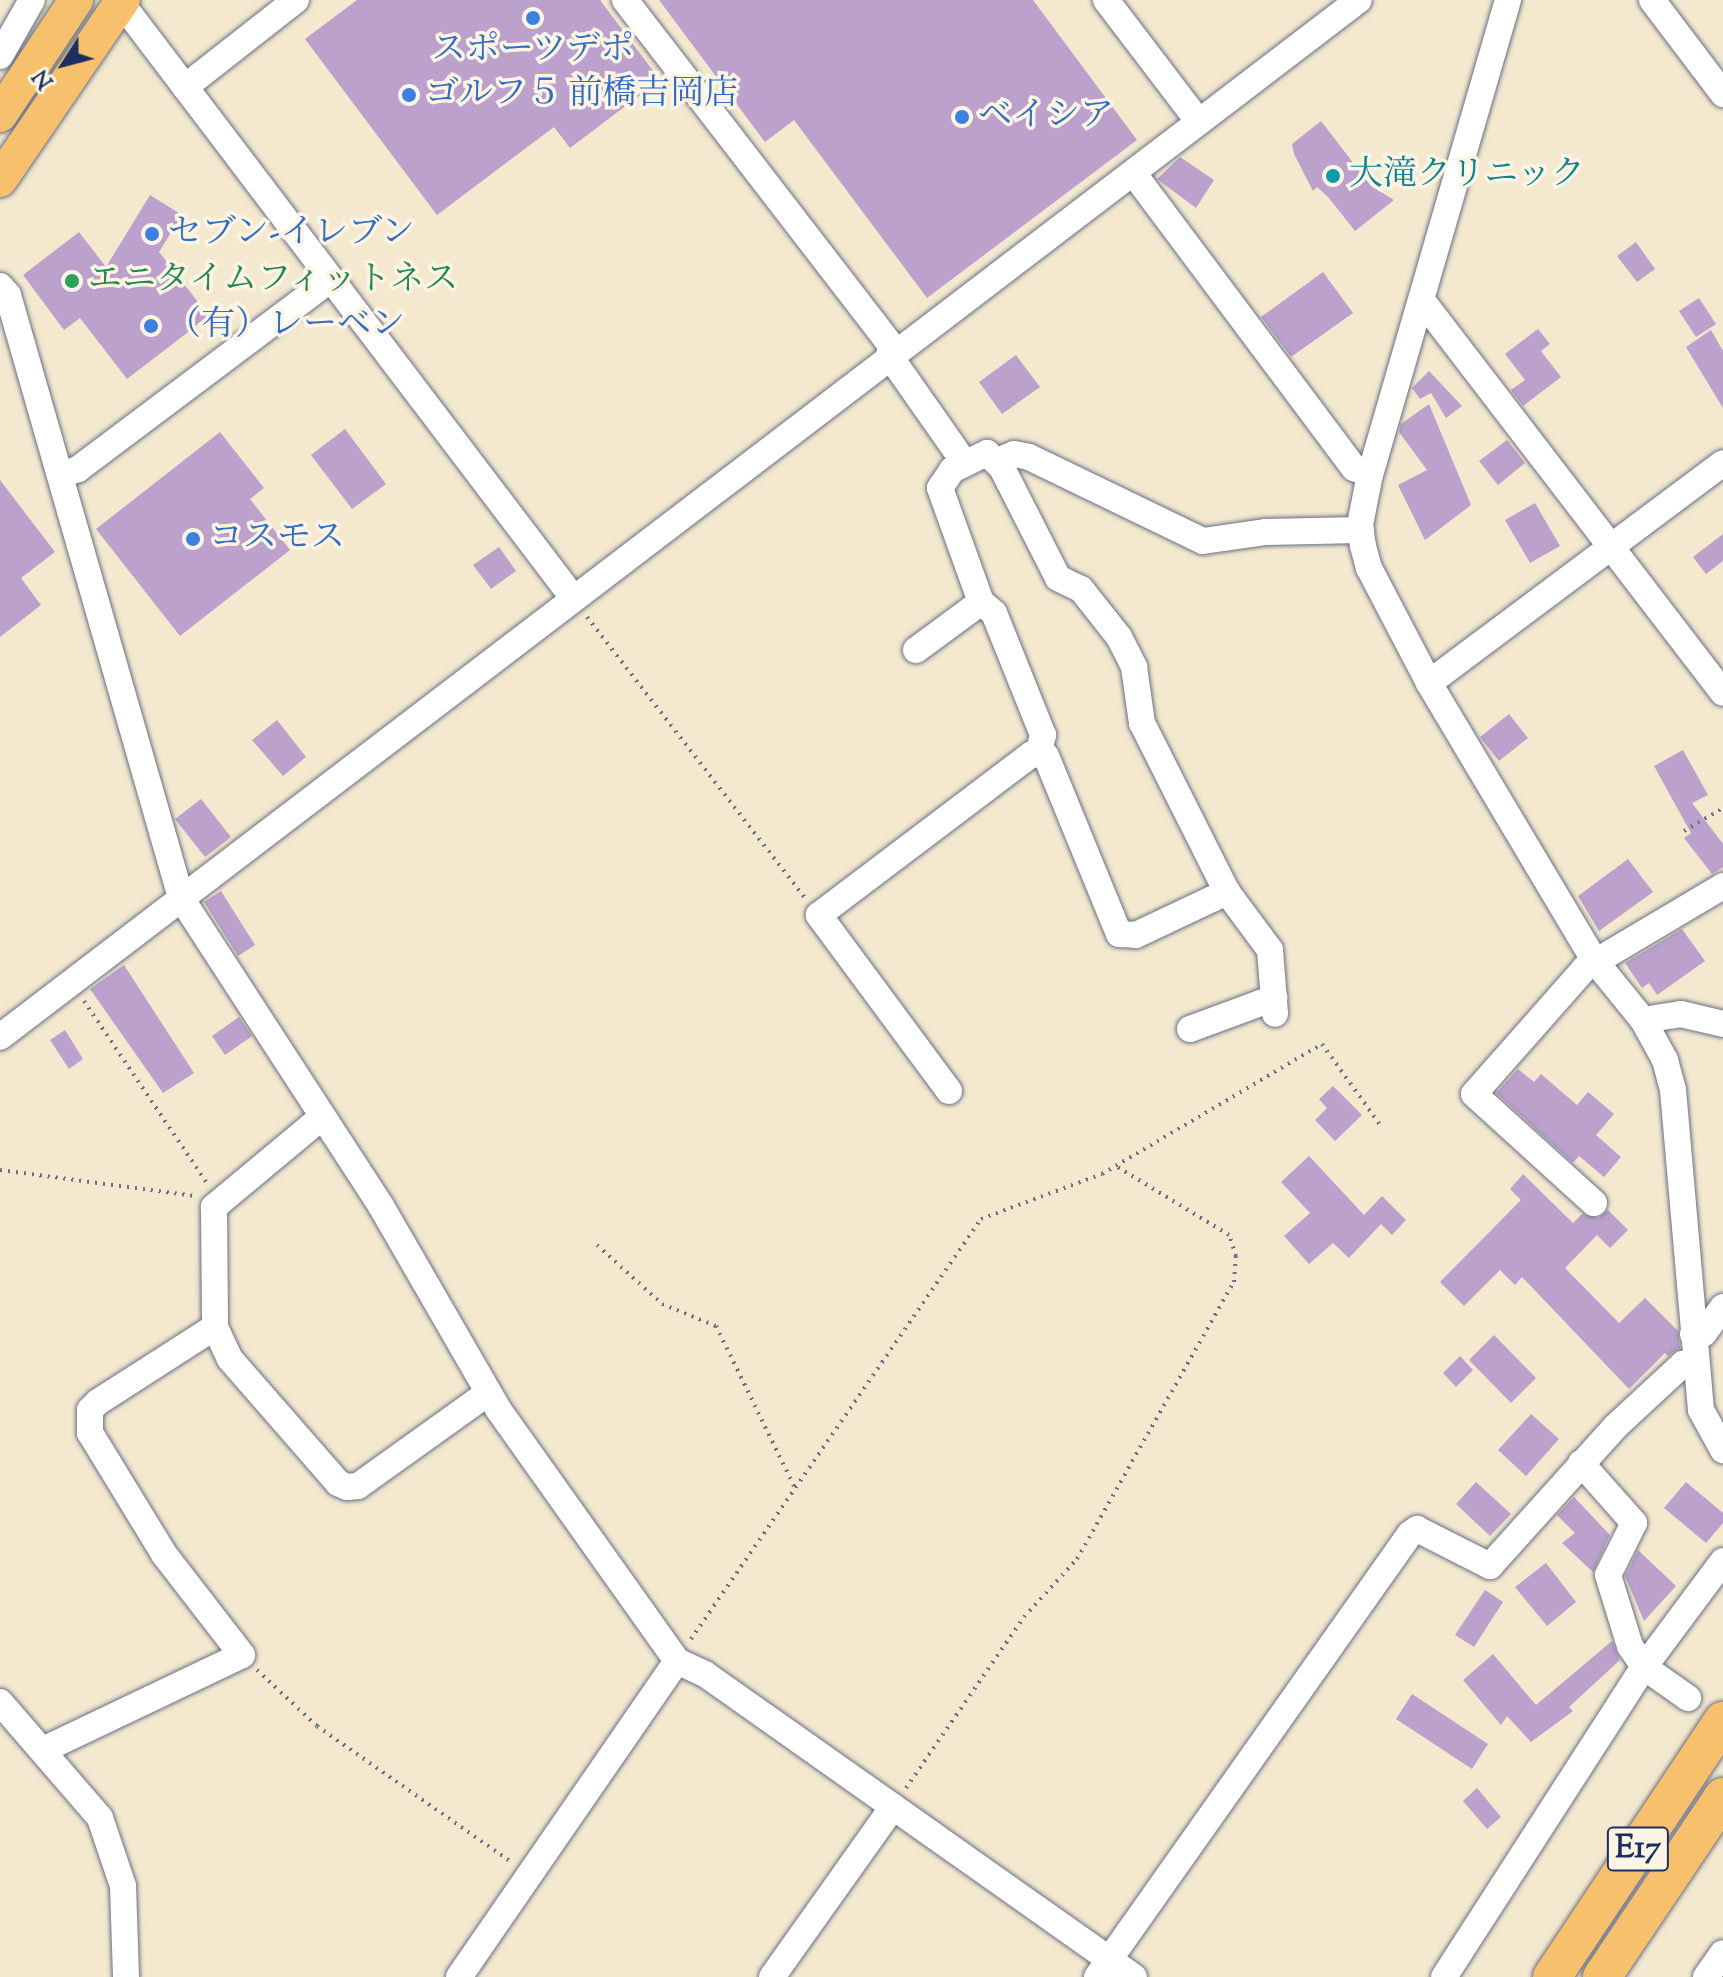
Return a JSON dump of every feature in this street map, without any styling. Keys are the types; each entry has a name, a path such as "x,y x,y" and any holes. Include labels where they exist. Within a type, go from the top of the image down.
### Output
{"highway":[{"name":"E17","path":"1552,1977 1723,1721"},
{"name":"E17","path":"1602,1977 1723,1797"}],"main road":[{"path":"0,115 76,0"},
{"path":"0,180 121,1"}],"street":[{"path":"0,56 32,0"},
{"path":"185,87 296,0"},
{"path":"625,0 892,353 964,462"},
{"path":"1106,0 1199,122"},
{"path":"0,1037 892,353 1134,174 1359,0"},
{"path":"1508,0 1370,474 1361,530 1369,568 1429,683 1595,961 1643,1020 1665,1060 1673,1090 1701,1410 1723,1450"},
{"path":"1652,0 1723,94"},
{"path":"121,1 574,599"},
{"path":"1134,174 1354,468 1370,474"},
{"path":"60,475 78,469 331,279"},
{"path":"0,286 8,295 181,898 381,1206 488,1393 677,1661 705,1674 893,1807 1103,1968 1134,1977"},
{"path":"1420,305 1427,307 1723,693"},
{"path":"949,1091 819,915 1038,754 1043,735 994,613 981,602 940,488 944,477 964,462 987,453 997,461 1058,578 1081,589 1119,637 1134,667 1142,723 1231,898 1270,950 1274,1006 1190,1029"},
{"path":"997,461 1014,454 1029,457 1203,541 1266,532 1361,530"},
{"path":"1429,683 1723,463"},
{"path":"916,650 981,602"},
{"path":"1038,754 1046,756 1119,934 1136,935 1231,898"},
{"path":"1594,1203 1474,1094 1522,1035 1595,961 1723,886"},
{"path":"1643,1020 1696,1014 1723,1024"},
{"path":"322,1117 218,1199 215,1327 230,1359 338,1483 347,1487 358,1486 488,1393"},
{"path":"1693,1334 1704,1333 1723,1307"},
{"path":"45,1749 242,1655 164,1554 90,1433 90,1410 98,1402 215,1327"},
{"path":"1103,1968 1410,1534 1417,1529 1490,1566 1581,1463 1661,1382 1695,1361"},
{"path":"1581,1463 1634,1523 1608,1575 1608,1585 1630,1646 1644,1667 1688,1698"},
{"path":"1444,1977 1644,1667 1723,1561"},
{"path":"459,1977 527,1872 677,1661"},
{"path":"0,1702 45,1749 100,1818 123,1886 126,1977"},
{"path":"772,1977 893,1807"},
{"path":"1706,1977 1723,1953"}],"path":[{"path":"574,599 819,915"},
{"path":"1684,831 1723,808"},
{"path":"71,982 218,1199"},
{"path":"677,1661 981,1219 1059,1194 1116,1166 1322,1044 1381,1126"},
{"path":"893,1807 1024,1617 1077,1559 1234,1282 1236,1256 1229,1235 1116,1166"},
{"path":"0,1170 218,1199"},
{"path":"597,1245 662,1304 716,1326 795,1488"},
{"path":"242,1655 317,1726 527,1872"}],"building":[{"path":"357,0 600,0 660,80 570,148 554,127 437,215 305,39"},
{"path":"659,0 1033,0 1137,140 927,298 794,120 765,142"},
{"name":"大滝クリニック","path":"1321,121 1371,186 1394,200 1355,231 1328,197 1317,187 1313,191 1294,154 1292,144"},
{"path":"1180,157 1214,180 1196,208 1157,179"},
{"path":"150,195 182,215 159,252 209,316 127,379 80,318 64,330 23,275 79,232 106,267"},
{"path":"1636,242 1655,269 1637,282 1617,256"},
{"path":"1323,272 1353,313 1291,357 1261,317"},
{"path":"1699,298 1716,324 1696,337 1679,311"},
{"path":"1538,329 1550,344 1541,351 1561,377 1523,406 1511,390 1525,380 1505,354"},
{"path":"1711,330 1723,351 1723,408 1686,347"},
{"path":"1016,355 1040,387 1002,414 979,382"},
{"path":"1429,371 1462,406 1446,418 1431,393 1420,399 1412,388"},
{"path":"1429,404 1471,505 1425,540 1398,485 1427,470 1399,432 1401,424"},
{"path":"345,429 386,484 352,509 311,455"},
{"name":"コスモス","path":"220,432 264,488 250,499 290,550 180,636 96,529"},
{"path":"1507,440 1525,463 1498,485 1479,461"},
{"path":"0,480 55,552 21,578 41,605 0,637"},
{"path":"1535,503 1560,546 1530,563 1505,520"},
{"path":"1723,534 1723,561 1706,574 1693,557"},
{"path":"499,547 516,571 491,589 473,565"},
{"path":"1509,714 1528,738 1499,761 1480,737"},
{"path":"277,720 306,757 283,776 252,740"},
{"path":"1683,750 1708,795 1692,803 1723,844 1723,867 1712,874 1684,838 1691,833 1654,766"},
{"path":"201,799 231,837 205,857 175,819"},
{"path":"1628,859 1653,892 1599,931 1578,896"},
{"path":"221,891 255,945 238,956 204,902"},
{"path":"1682,929 1705,961 1657,995 1649,983 1642,988 1625,963"},
{"path":"124,965 194,1073 163,1093 90,989"},
{"path":"239,1017 252,1036 225,1055 212,1036"},
{"path":"65,1030 83,1059 69,1069 50,1040"},
{"path":"1518,1069 1534,1082 1541,1074 1577,1105 1588,1092 1614,1114 1596,1135 1621,1157 1604,1177 1579,1156 1573,1163 1496,1093"},
{"path":"1333,1086 1362,1115 1335,1141 1315,1120 1327,1108 1319,1099"},
{"path":"1309,1156 1364,1215 1382,1196 1406,1220 1392,1235 1381,1224 1349,1258 1333,1243 1309,1264 1284,1236 1310,1213 1281,1182"},
{"path":"1523,1174 1573,1223 1582,1214 1598,1218 1608,1210 1628,1230 1610,1248 1597,1235 1565,1268 1619,1323 1645,1298 1678,1331 1680,1348 1668,1356 1665,1353 1629,1389 1522,1277 1515,1285 1500,1270 1464,1306 1440,1282 1521,1200 1510,1189"},
{"path":"1494,1335 1536,1378 1511,1403 1469,1360"},
{"path":"1460,1356 1473,1370 1456,1387 1443,1373"},
{"path":"1531,1414 1559,1439 1526,1476 1498,1450"},
{"path":"1476,1482 1511,1514 1490,1536 1456,1504"},
{"path":"1686,1482 1723,1513 1723,1523 1706,1543 1664,1508"},
{"path":"1574,1497 1610,1535 1593,1572 1562,1543 1575,1533 1557,1515"},
{"path":"1638,1550 1676,1586 1644,1621 1625,1576"},
{"path":"1546,1563 1576,1602 1547,1626 1515,1587"},
{"path":"1485,1590 1503,1602 1474,1647 1455,1635"},
{"path":"1612,1641 1620,1660 1569,1707 1573,1711 1531,1742 1507,1716 1501,1725 1463,1680 1493,1654 1536,1705"},
{"path":"1412,1694 1488,1744 1472,1769 1396,1719"},
{"path":"1477,1788 1501,1817 1487,1829 1463,1801"}],"place":[{"name":"スポーツデポ","path":"533,18"},
{"name":"ゴルフ５ 前橋吉岡店","path":"409,95"},
{"name":"ベイシア","path":"962,117"},
{"name":"大滝クリニック","path":"1333,176"},
{"name":"セブン-イレブン","path":"152,234"},
{"name":"エニタイムフィットネス","path":"72,281"},
{"name":"（有）レーベン","path":"151,326"},
{"name":"コスモス","path":"193,539"}]}
